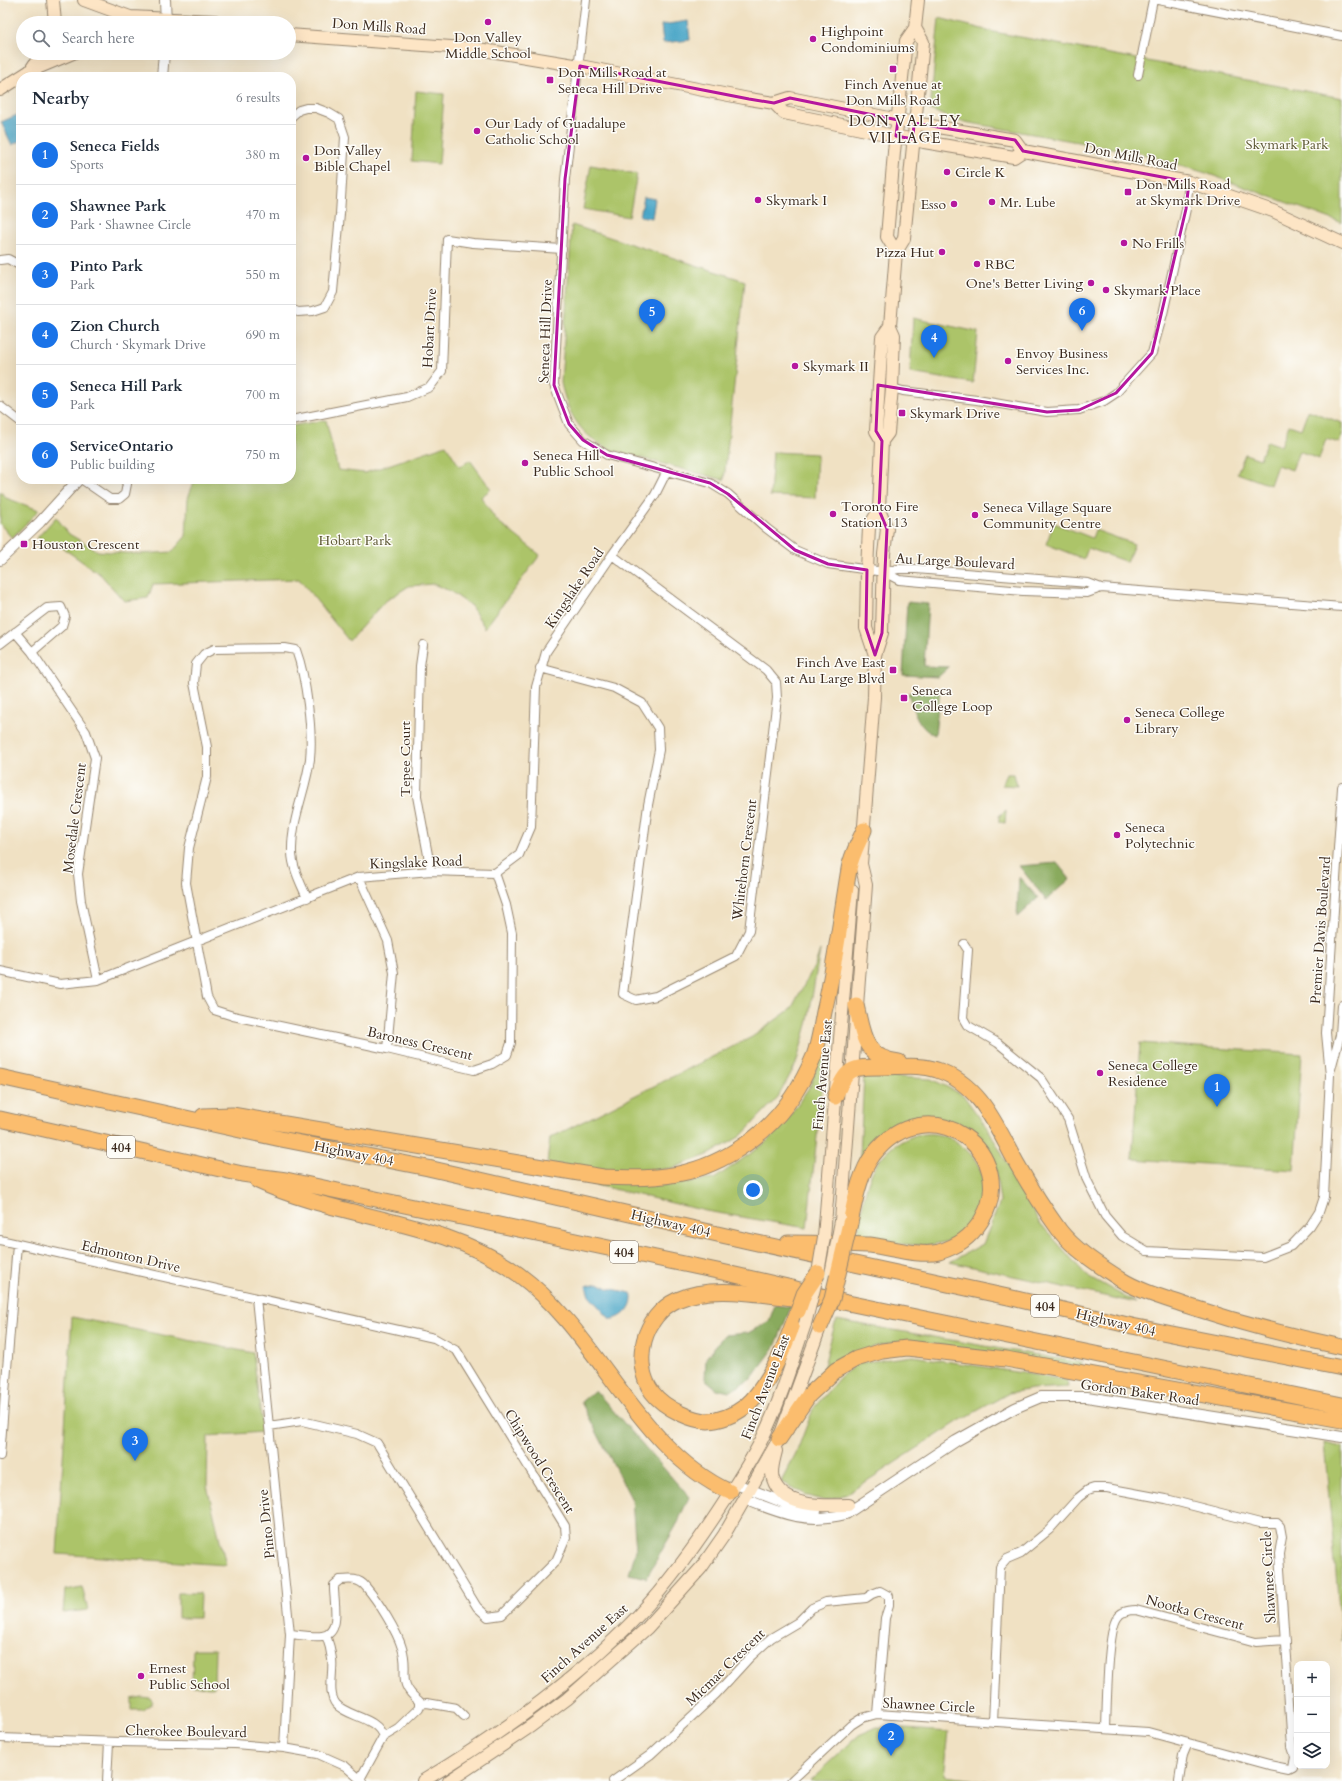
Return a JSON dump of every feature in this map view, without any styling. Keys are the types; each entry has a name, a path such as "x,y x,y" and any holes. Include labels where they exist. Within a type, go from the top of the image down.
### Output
{"highway":[{"path":"187,1117 232,1115 603,1177 639,1179 671,1177 703,1168 735,1152 760,1134 783,1110 804,1077 814,1055 830,984 849,868 864,830"},
{"path":"856,1005 864,1041 869,1050 886,1060 912,1063 921,1067"},
{"path":"835,1097 843,1078 851,1070 861,1067 921,1067 936,1069 949,1075 982,1102 1001,1130 1017,1164 1061,1232 1090,1259 1122,1280 1163,1297 1246,1325 1342,1347"},
{"name":"Highway 404","path":"0,1077 187,1117 281,1139 428,1168 1132,1326 1342,1368"},
{"name":"404","path":"0,1119 242,1174 286,1180 405,1204 792,1288 843,1302 1342,1405"},
{"path":"748,1241 871,1246 913,1252 936,1253 956,1246 972,1234 986,1213 991,1194 991,1174 983,1157 972,1142 952,1128 933,1125 915,1125 898,1131 873,1155 859,1183 845,1222 832,1299 820,1327"},
{"path":"242,1174 286,1193 449,1238 479,1251 518,1274 557,1309 676,1457 706,1479 733,1488"},
{"path":"818,1274 804,1294 802,1318 786,1344 769,1377 752,1400 738,1412 715,1421 691,1418 667,1406 652,1391 644,1373 642,1351 647,1330 656,1317 676,1300 699,1293 735,1292 786,1299 843,1302"},
{"path":"779,1439 813,1391 836,1370 856,1359 882,1351 907,1348 1006,1359 1342,1420"}],"main road":[{"path":"52,0 54,16"},
{"path":"84,0 127,16"},
{"name":"Finch Avenue East","path":"896,252 887,237 906,41 915,28 918,0"},
{"name":"Finch Avenue East","path":"882,441 888,433 892,388 894,335 890,326 896,252 904,239 923,42 915,28"},
{"name":"Don Mills Road","path":"296,36 478,49 580,66 708,92 774,103 790,98 914,123 1015,140 1023,151 1189,182 1273,211 1342,243"},
{"path":"30,71 37,60"},
{"path":"30,71 56,60"},
{"path":"0,90 16,80"},
{"name":"Don Mills Road","path":"774,103 784,113 896,136 1014,157 1023,151"},
{"name":"Finch Avenue East","path":"845,1222 851,1070 866,886 861,864 874,704 875,655 882,633 887,528 879,510 882,441 876,431 878,377 882,337 890,326"},
{"name":"Finch Avenue East","path":"875,655 866,628 868,527 879,510"},
{"name":"Finch Avenue East","path":"818,1274 826,1224 826,1197 852,884 861,864"},
{"name":"Finch Avenue East","path":"423,1781 505,1727 575,1675 629,1626 680,1566 733,1488 759,1444 773,1414 802,1318"},
{"path":"820,1327 779,1439 772,1466 773,1478 782,1493 802,1503 814,1505 848,1505"},
{"path":"449,1781 531,1726 567,1699 647,1628 702,1568 748,1494 779,1439"},
{"path":"733,1488 748,1494"}],"street":[{"path":"165,0 165,16"},
{"name":"Seneca Hill Drive","path":"586,0 580,66 565,179 554,385 569,424 583,440 607,455 710,483 745,507 766,528 795,550 828,564 884,572"},
{"path":"1138,75 1154,0"},
{"path":"1158,0 1342,36"},
{"path":"162,72 163,60"},
{"path":"296,113 306,108 316,108 329,113 339,119 344,137 340,214 333,292 325,307 313,311 296,311"},
{"path":"892,388 1047,412 1080,410 1104,401 1116,393 1152,353 1163,314 1186,209 1189,182"},
{"name":"Hobart Drive","path":"296,419 407,397 430,387 442,371 447,239 473,243 562,249"},
{"path":"0,260 8,259 16,263"},
{"path":"0,406 16,418"},
{"name":"Kingslake Road","path":"0,972 60,984 98,980 359,877 431,871 495,873 519,855 531,827 536,687 540,668 546,652 655,495 667,471"},
{"path":"0,560 40,522 75,484"},
{"path":"88,484 110,499 119,499 125,494 127,484"},
{"name":"Whitehorn Crescent","path":"540,668 614,688 642,703 658,728 659,750 648,805 624,994 636,1000 656,996 736,956 749,931 777,698 776,682 766,670 612,555"},
{"name":"Au Large Boulevard","path":"884,572 898,569 916,569 1088,583 1101,588 1342,607"},
{"name":"Au Large Boulevard","path":"884,572 899,580 1022,591 1087,593 1101,588"},
{"path":"0,644 47,608 61,607 65,616 62,626 32,652"},
{"name":"Mosedale Crescent","path":"15,632 32,652 86,732 95,758 78,874 81,901 98,980"},
{"name":"Tepee Court","path":"423,645 420,666 417,796 431,871"},
{"name":"Baroness Crescent","path":"307,898 297,874 292,852 295,825 310,758 309,722 301,663 296,650 285,648 214,649 204,654 196,664 194,683 207,747 207,777 189,848 186,883 207,997 214,1010 233,1016 387,1049 474,1070 492,1064 507,1055 511,1043 512,933 506,905 495,873"},
{"name":"Premier Davis Boulevard","path":"964,944 968,950 963,1018 967,1025 998,1043 1041,1078 1068,1119 1088,1180 1104,1216 1122,1236 1147,1251 1263,1257 1292,1246 1310,1226 1319,1212 1324,1197 1330,1075 1326,1028 1342,787"},
{"path":"359,877 388,941 394,973 387,1049"},
{"name":"Premier Davis Boulevard","path":"1330,1075 1340,1034 1342,1005"},
{"name":"Edmonton Drive","path":"0,1240 256,1298"},
{"path":"0,1456 17,1244"},
{"name":"Pinto Drive","path":"256,1298 290,1634 284,1748"},
{"name":"Chipwood Crescent","path":"256,1298 434,1338 457,1351 565,1526 566,1538 556,1561 502,1615 488,1617 477,1607 377,1443 357,1434 302,1421 269,1426"},
{"name":"Gordon Baker Road","path":"748,1494 796,1516 828,1518 846,1514 956,1441 1015,1408 1041,1397 1087,1396 1342,1437"},
{"name":"Shawnee Circle","path":"791,1781 851,1725 862,1718 877,1714 1058,1727 1106,1728 1148,1732 1269,1765 1289,1769 1294,1767 1295,1756 1292,1747 1279,1554 1282,1537 1280,1526 1277,1523 1260,1523 1166,1499 1107,1488 1088,1490 1078,1498 1049,1530 1021,1553 1007,1559 1000,1567 995,1650 994,1722"},
{"name":"Gordon Baker Road","path":"748,1494 800,1508 826,1510 864,1502"},
{"path":"290,1634 326,1635 332,1630 336,1622 334,1585 342,1580 362,1582 371,1593 398,1637 404,1655 406,1687 420,1704"},
{"name":"Micmac Crescent","path":"613,1781 650,1755 711,1699 749,1658 771,1638 798,1622 812,1608 826,1602 866,1598 880,1591 889,1596 889,1606 885,1618 877,1714"},
{"name":"Nootka Crescent","path":"1106,1728 1111,1637 1117,1617 1125,1611 1136,1610 1256,1642 1285,1640"},
{"path":"326,1635 332,1659 332,1694 335,1702 342,1709 380,1730 383,1737"},
{"path":"420,1704 427,1703 456,1708 464,1716"},
{"path":"361,1780 383,1737 406,1721 418,1710 420,1704"},
{"name":"Cherokee Boulevard","path":"0,1738 109,1742 236,1744 284,1748 318,1754 345,1766 361,1780"},
{"path":"107,1781 109,1742"},
{"path":"1179,1781 1183,1755 1188,1743"}],"highlighted area":[{"path":"580,66 749,99 774,103 790,98 898,120 896,136 913,139 914,123 1015,140 1023,151 1189,182 1186,209 1152,353 1116,393 1079,410 1047,412 878,385 876,431 882,441 879,510 887,529 882,633 875,655 866,628 867,570 828,564 795,550 728,494 710,483 607,455 583,440 569,424 554,385 565,179"}],"green space":[{"name":"Skymark Park","path":"939,18 994,32 1342,98 1342,223 1206,173 1140,153 959,121 930,110"},
{"path":"416,91 444,94 439,164 412,161"},
{"path":"591,165 637,174 629,217 583,209"},
{"path":"572,225 745,281 724,480 611,450 584,431 572,415 561,383"},
{"path":"913,318 978,332 973,383 910,373"},
{"path":"1308,410 1342,423 1342,436 1339,443 1326,439 1319,459 1299,451 1292,470 1277,465 1270,485 1237,473 1245,454 1260,459 1267,441 1281,446 1289,425 1301,429"},
{"name":"Hobart Park","path":"326,420 338,470 365,473 446,445 460,467 470,460 491,489 481,497 496,520 540,555 485,628 471,606 450,591 433,584 409,586 384,602 349,641 299,579 153,584 148,598 124,601 101,575 60,546 37,538 56,517 69,534 98,551 139,554 172,552 186,536 188,498 193,484 296,484 296,425"},
{"path":"773,452 817,454 815,498 770,496"},
{"path":"0,491 6,498 39,510 12,538 0,524"},
{"path":"1054,523 1092,538 1095,530 1134,544 1127,562 1088,548 1084,559 1046,544"},
{"path":"907,602 928,604 924,666 949,667 938,677 903,675"},
{"path":"933,689 940,690 935,735 924,728 920,723 914,712 908,693"},
{"path":"1007,774 1014,774 1017,786 1002,785"},
{"path":"1006,810 1005,823 999,822 999,816"},
{"path":"1057,863 1070,879 1046,900 1019,866"},
{"path":"1019,877 1038,898 1017,917"},
{"path":"820,950 808,1021 796,1064 778,1097 741,1136 710,1154 673,1168 632,1173 547,1163 550,1138 752,1037 791,1009 815,965"},
{"path":"828,1035 807,1228 706,1211 571,1179 573,1176 654,1186 714,1179 764,1144 785,1123 810,1086"},
{"path":"1140,1043 1302,1054 1294,1170 1132,1159"},
{"path":"864,1075 931,1079 963,1095 990,1132 1039,1222 1086,1275 1136,1303 950,1262 983,1244 1000,1202 995,1166 954,1124 935,1117 916,1117 897,1123 870,1148 859,1175"},
{"path":"934,1134 948,1137 969,1152 976,1161 984,1182 984,1193 976,1215 961,1234 953,1239 939,1243 916,1245 892,1243 857,1237 866,1189 877,1163 887,1152 899,1143 916,1135"},
{"path":"775,1305 791,1307 775,1347 751,1379 729,1392 717,1389 705,1379 706,1358 724,1335 748,1333 769,1321"},
{"path":"72,1317 253,1353 263,1432 208,1436 207,1486 226,1565 57,1554"},
{"path":"836,1320 1082,1363 1080,1367 907,1340 873,1347 847,1358 822,1373"},
{"path":"913,1356 1067,1380 1068,1387 1032,1389 1009,1393 959,1421 847,1494 825,1501 809,1496 781,1482 797,1451 813,1409 840,1377 858,1363"},
{"path":"595,1390 689,1497 676,1526 646,1578 629,1574 636,1550 632,1500 581,1402"},
{"path":"1324,1443 1342,1447 1342,1640"},
{"path":"82,1587 88,1610 63,1613 65,1590"},
{"path":"178,1593 200,1593 199,1618 178,1618"},
{"path":"193,1649 215,1649 214,1687 192,1686"},
{"path":"141,1697 150,1698 153,1702 144,1710 132,1710 132,1699"},
{"path":"877,1727 949,1732 944,1776 987,1781 809,1781 859,1735"}],"water":[{"path":"688,21 690,40 663,43 661,25"},
{"path":"16,115 16,143 12,145 1,122"},
{"path":"644,197 655,199 652,218 640,216"},
{"path":"598,1283 608,1288 631,1293 632,1302 627,1311 615,1319 610,1319 589,1296 586,1286"}],"place":[{"name":"Don Valley Middle School","path":"488,22"},
{"name":"Highpoint Condominiums","path":"813,39"},
{"name":"Finch Avenue at Don Mills Road","path":"893,69"},
{"name":"Don Mills Road at Seneca Hill Drive","path":"550,80"},
{"name":"Our Lady of Guadalupe Catholic School","path":"477,131"},
{"name":"Don Valley Bible Chapel","path":"306,158"},
{"name":"Circle K","path":"947,172"},
{"name":"Don Mills Road at Skymark Drive","path":"1128,192"},
{"name":"Skymark I","path":"758,200"},
{"name":"Mr. Lube","path":"992,202"},
{"name":"Esso","path":"954,204"},
{"name":"No Frills","path":"1124,243"},
{"name":"Pizza Hut","path":"942,252"},
{"name":"RBC","path":"977,264"},
{"name":"One's Better Living","path":"1091,283"},
{"name":"Skymark Place","path":"1106,290"},
{"name":"ServiceOntario","path":"1082,331"},
{"name":"Seneca Hill Park","path":"652,332"},
{"name":"Zion Church","path":"934,358"},
{"name":"Envoy Business Services Inc.","path":"1008,361"},
{"name":"Skymark II","path":"795,366"},
{"name":"Skymark Drive","path":"902,413"},
{"name":"Seneca Hill Public School","path":"525,463"},
{"name":"Toronto Fire Station 113","path":"833,514"},
{"name":"Seneca Village Square Community Centre","path":"975,515"},
{"name":"Houston Crescent","path":"24,544"},
{"name":"Finch Ave East at Au Large Blvd","path":"893,670"},
{"name":"Seneca College Loop","path":"904,698"},
{"name":"Seneca College Library","path":"1127,720"},
{"name":"Seneca Polytechnic","path":"1117,835"},
{"name":"Seneca College Residence","path":"1100,1073"},
{"name":"Seneca Fields","path":"1217,1107"},
{"name":"Pinto Park","path":"135,1461"},
{"name":"Ernest Public School","path":"141,1676"},
{"name":"Shawnee Park","path":"891,1756"}],"district":[{"name":"DON VALLEY VILLAGE","path":"905,130"}]}
